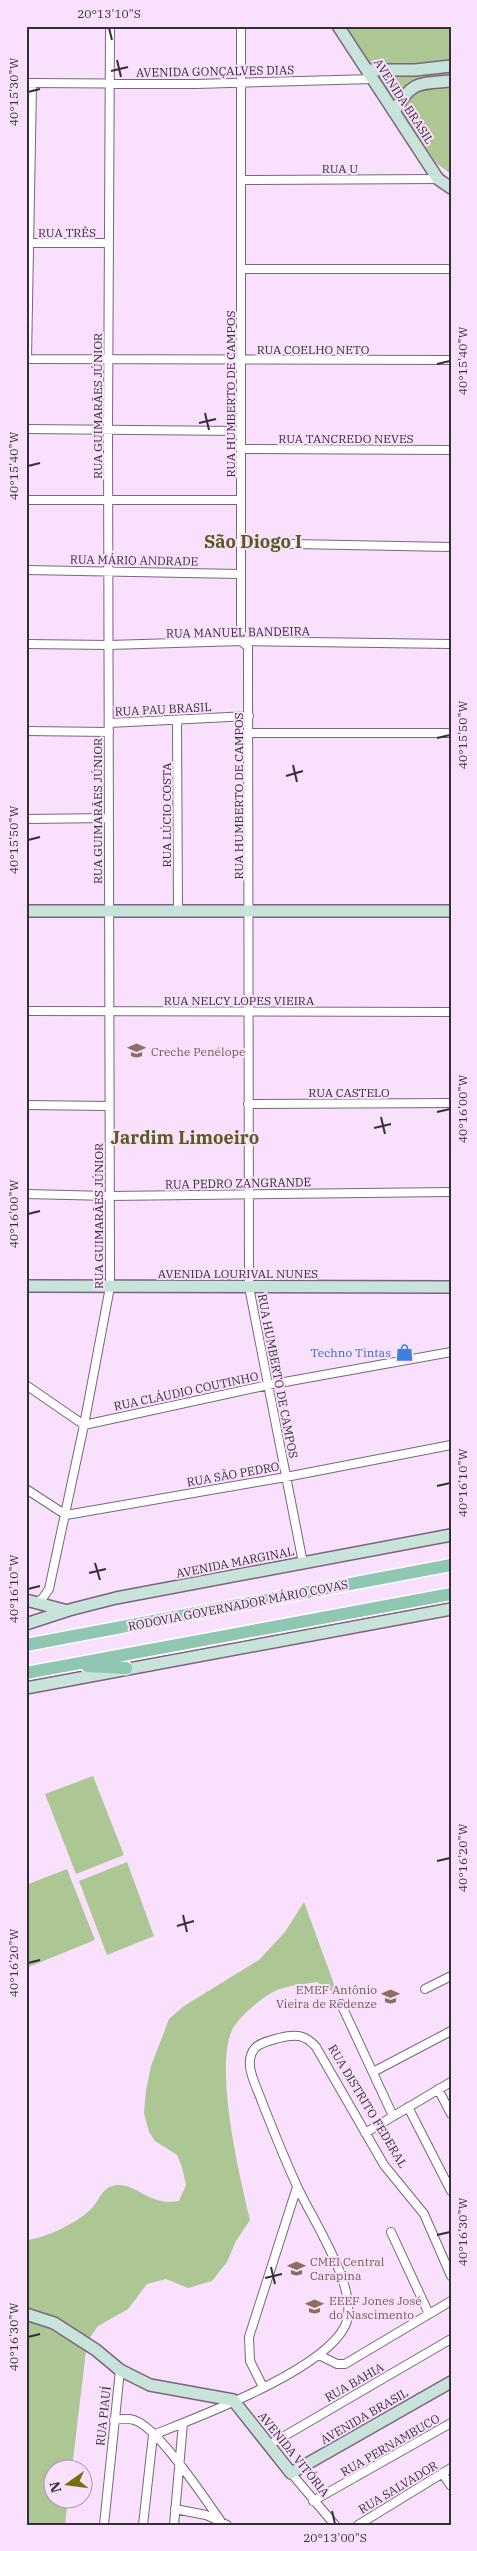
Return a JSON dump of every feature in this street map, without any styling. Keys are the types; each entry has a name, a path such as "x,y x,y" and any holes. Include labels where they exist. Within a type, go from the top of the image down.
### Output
{"main road":[{"name":"RODOVIA GOVERNADOR MÁRIO COVAS","path":"26,1645 451,1565"},
{"path":"26,1673 451,1594"},
{"path":"67,1665 126,1668"}],"street":[{"name":"RUA GUIMARÃES JÚNIOR","path":"55,1609 49,1589 66,1515 110,1287 108,360 110,26"},
{"name":"RUA HUMBERTO DE CAMPOS","path":"242,26 240,574 241,641 248,647 249,716 249,1287 303,1563"},
{"name":"AVENIDA BRASIL","path":"338,26 438,179 451,188"},
{"path":"370,75 451,66"},
{"name":"AVENIDA GONÇALVES DIAS","path":"29,84 242,82 370,75"},
{"path":"394,112 404,94 412,87 451,81"},
{"path":"27,359 29,84"},
{"name":"RUA U","path":"241,180 438,179"},
{"name":"RUA TRÊS","path":"28,243 109,243"},
{"path":"241,269 451,269"},
{"name":"RUA COELHO NETO","path":"27,359 451,360"},
{"path":"26,429 241,432"},
{"name":"RUA TANCREDO NEVES","path":"241,449 451,450"},
{"path":"26,500 240,500"},
{"path":"241,543 451,548"},
{"name":"RUA MÁRIO ANDRADE","path":"26,570 108,570 240,574"},
{"name":"RUA MANUEL BANDEIRA","path":"26,644 109,645 241,641 451,644"},
{"name":"RUA PAU BRASIL","path":"109,723 249,716"},
{"name":"RUA LÚCIO COSTA","path":"177,721 178,910"},
{"path":"26,731 109,732"},
{"path":"249,733 451,733"},
{"path":"26,818 109,818"},
{"path":"26,911 250,909 451,911"},
{"name":"RUA NELCY LOPES VIEIRA","path":"26,1011 451,1012"},
{"name":"RUA CASTELO","path":"248,1104 451,1103"},
{"path":"26,1105 109,1106"},
{"name":"RUA PEDRO ZANGRANDE","path":"26,1194 109,1196 451,1192"},
{"name":"AVENIDA LOURIVAL NUNES","path":"26,1286 451,1287"},
{"name":"RUA CLÁUDIO COUTINHO","path":"84,1425 268,1385 451,1352"},
{"path":"26,1385 84,1425"},
{"name":"RUA SÃO PEDRO","path":"66,1515 286,1477 451,1445"},
{"path":"26,1489 66,1515"},
{"name":"AVENIDA MARGINAL","path":"26,1624 69,1610 116,1598 451,1535"},
{"path":"30,1602 42,1599 49,1589"},
{"path":"30,1602 55,1609 69,1610"},
{"path":"26,1688 451,1609"},
{"path":"424,1989 451,1976"},
{"path":"341,2004 393,2116"},
{"path":"373,2072 451,2031"},
{"name":"RUA DISTRITO FEDERAL","path":"153,2435 263,2388 297,2371 319,2354 345,2326 348,2314 347,2296 340,2271 297,2187 251,2072 250,2060 254,2049 262,2043 293,2034 310,2040 316,2047 384,2164 424,2214 451,2276"},
{"path":"365,2132 451,2082"},
{"path":"438,2089 451,2114"},
{"path":"408,2106 451,2191"},
{"path":"263,2388 250,2361 249,2337 297,2187"},
{"path":"390,2232 429,2314"},
{"path":"319,2354 337,2364 345,2364 451,2301"},
{"path":"26,2314 54,2323 96,2350 120,2370 158,2388 233,2400"},
{"name":"RUA BAHIA","path":"269,2445 451,2339"},
{"name":"RUA PIAUÍ","path":"104,2525 120,2370"},
{"name":"AVENIDA BRASIL","path":"291,2473 451,2382"},
{"name":"AVENIDA VITÓRIA","path":"233,2400 335,2525"},
{"path":"114,2420 133,2420 142,2424 180,2464 224,2522"},
{"path":"174,2525 182,2423"},
{"name":"RUA PERNAMBUCO","path":"314,2501 451,2423"},
{"path":"143,2525 153,2435"},
{"name":"RUA SALVADOR","path":"358,2525 451,2468"},
{"path":"442,2473 451,2486"},
{"path":"175,2509 206,2515 224,2522"},
{"path":"205,2525 206,2515"}],"green space":[{"path":"344,26 451,26 451,174 436,163"},
{"path":"93,1776 124,1855 76,1874 45,1794"},
{"path":"127,1862 154,1936 107,1955 79,1881"},
{"path":"67,1869 95,1940 26,1968 26,1885"},
{"path":"304,1902 338,1995 317,1982 289,1986 267,1995 254,2005 233,2028 228,2045 226,2068 227,2094 235,2151 250,2220 236,2241 227,2262 212,2281 188,2288 166,2279 147,2284 128,2309 98,2326 87,2342 73,2458 42,2458 42,2508 67,2508 65,2525 26,2525 26,2240 50,2234 76,2220 89,2211 111,2186 124,2185 151,2198 168,2202 179,2201 186,2185 182,2167 177,2155 155,2141 149,2132 144,2113 151,2066 169,2019 184,2006 259,1960 285,1932"}],"place":[{"name":"Creche Penélope","path":"137,1051"},
{"name":"Techno Tintas","path":"405,1352"},
{"name":"EMEF Antônio Vieira de Redenze","path":"391,1996"},
{"name":"CMEI Central Carapina","path":"296,2268"},
{"name":"EEEF Jones José do Nascimento","path":"315,2307"}],"district":[{"name":"São Diogo I","path":"253,541"},
{"name":"Jardim Limoeiro","path":"185,1137"}]}
